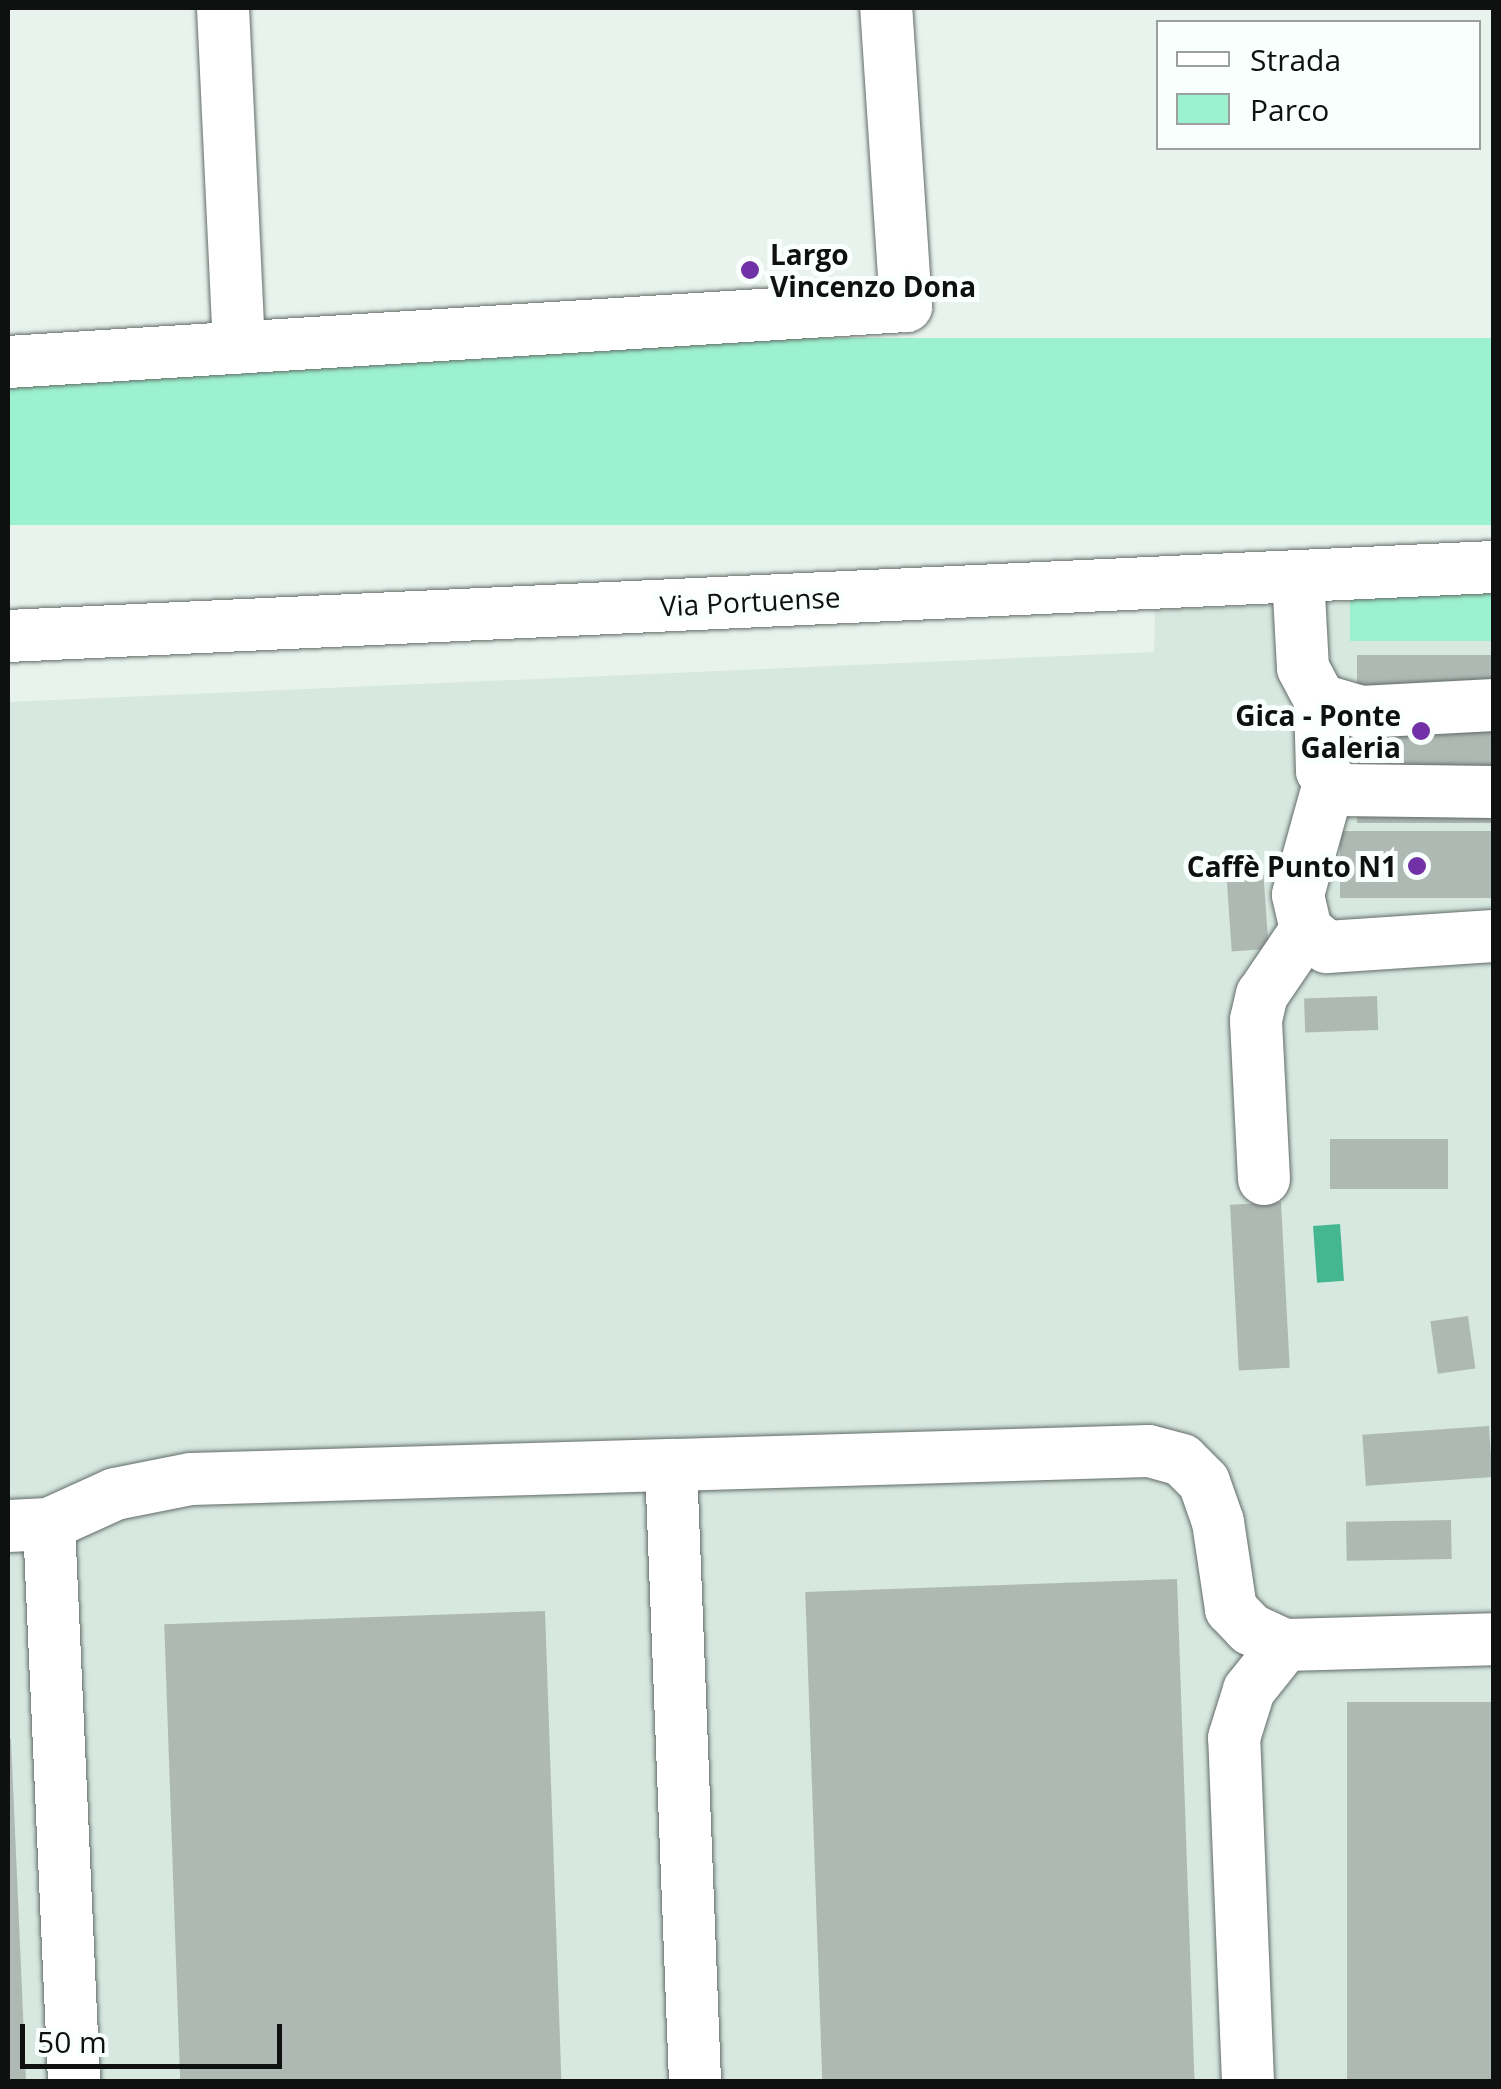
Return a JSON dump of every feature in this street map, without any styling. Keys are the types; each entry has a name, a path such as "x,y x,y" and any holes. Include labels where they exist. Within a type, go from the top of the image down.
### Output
{"street":[{"path":"223,8 239,348"},
{"path":"8,362 906,306 886,8"},
{"name":"Via Portuense","path":"8,636 1494,567"},
{"path":"1298,576 1303,668 1320,700 1322,771 1329,783 1338,790 1494,792"},
{"path":"1320,700 1361,712 1494,706"},
{"path":"1329,783 1298,895 1306,930 1327,947 1494,936"},
{"path":"1264,1179 1256,1020 1262,995 1306,930"},
{"path":"74,2082 28,1525 127,1490 191,1479 1167,1453 1192,1468 1212,1501 1225,1590 1236,1617 1285,1645 1494,1639"},
{"path":"672,1465 695,2082"},
{"path":"1248,2082 1234,1738 1249,1690 1285,1645"}],"shaded area":[{"path":"1493,597 1493,2081 8,2081 8,702 1154,652 1155,610"},
{"path":"1340,1224 1344,1281 1317,1283 1313,1226"}],"green space":[{"path":"8,338 1493,338 1493,525 8,525"},
{"path":"1350,584 1493,584 1493,641 1350,641"}],"building":[{"path":"1357,655 1494,655 1494,823 1357,823"},
{"name":"Caffè Punto N1","path":"1340,831 1494,831 1494,898 1340,898"},
{"path":"1263,868 1269,949 1232,951 1226,871"},
{"path":"1377,996 1378,1030 1305,1033 1304,999"},
{"path":"1330,1139 1448,1139 1448,1189 1330,1189"},
{"path":"1281,1202 1290,1368 1239,1370 1230,1205"},
{"path":"1468,1316 1475,1368 1438,1374 1430,1321"},
{"path":"1489,1426 1493,1477 1366,1486 1362,1435"},
{"path":"1451,1520 1452,1559 1347,1561 1346,1522"},
{"path":"1177,1579 1195,2082 822,2082 805,1592"},
{"path":"545,1611 561,2082 180,2082 164,1624"},
{"path":"1347,1702 1494,1702 1494,2082 1347,2082"},
{"path":"11,1739 26,2082 8,2082"}],"place":[{"name":"Largo Vincenzo Dona","path":"750,270"},
{"name":"Gica - Ponte Galeria","path":"1421,731"},
{"name":"Caffè Punto N1","path":"1417,866"}]}
